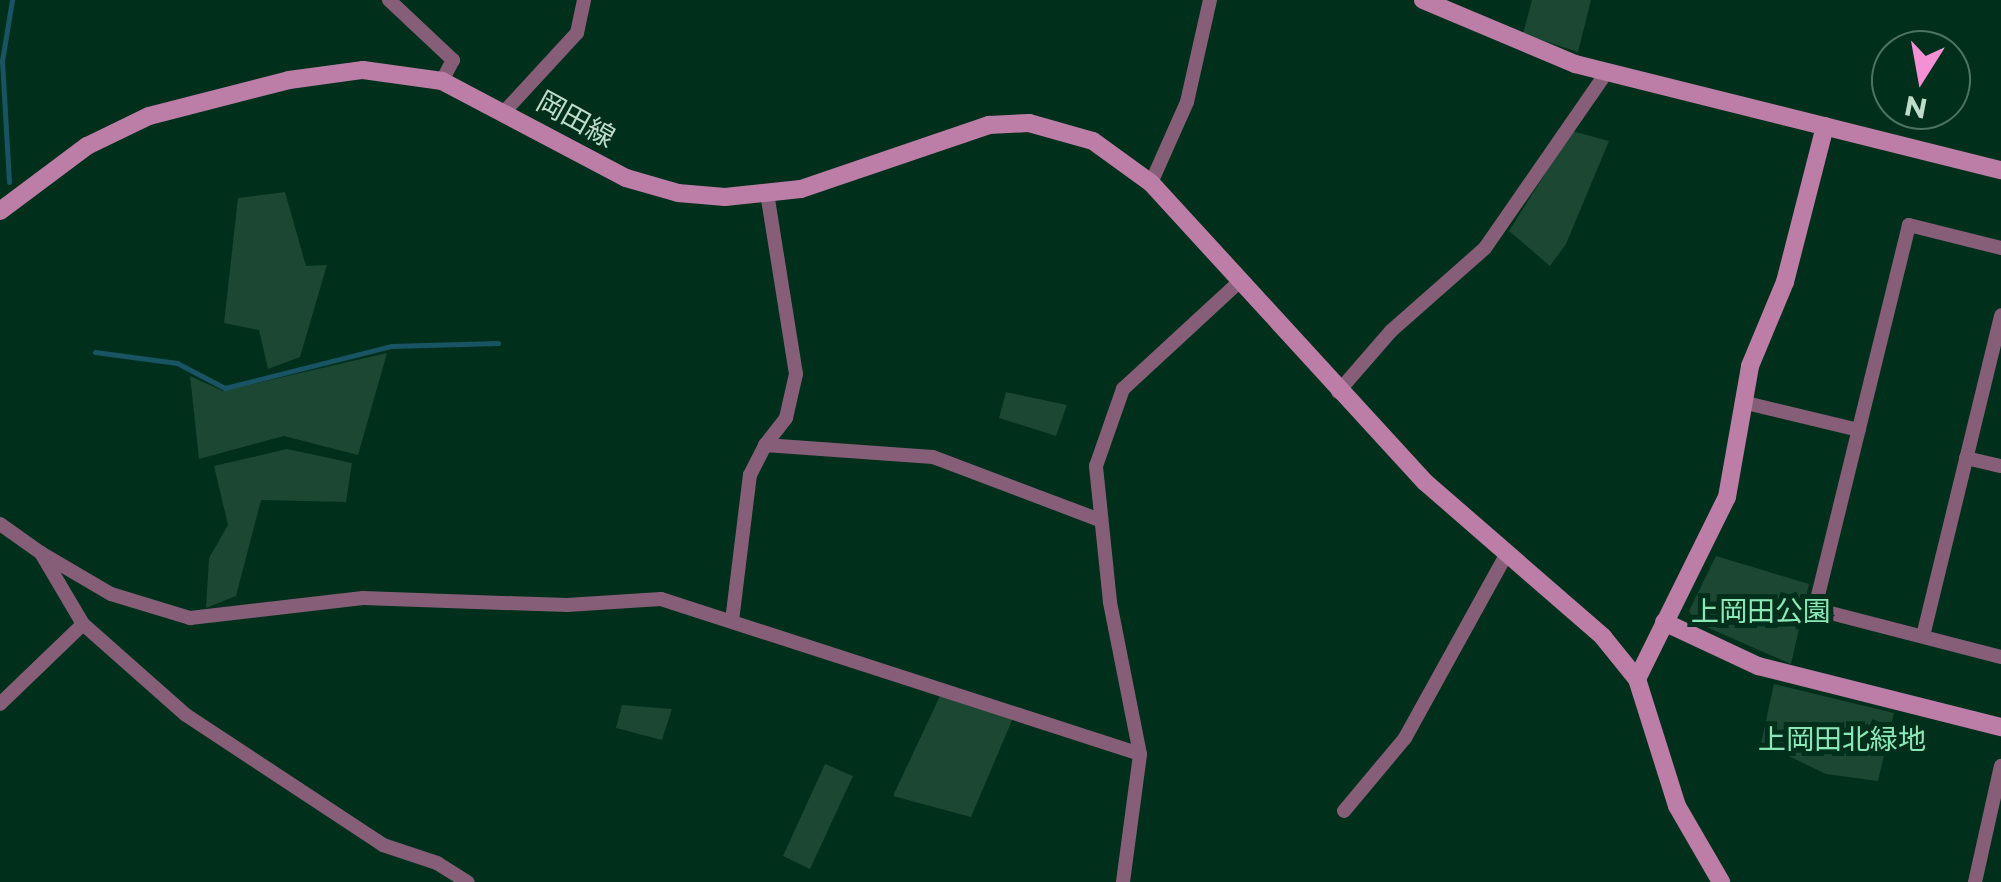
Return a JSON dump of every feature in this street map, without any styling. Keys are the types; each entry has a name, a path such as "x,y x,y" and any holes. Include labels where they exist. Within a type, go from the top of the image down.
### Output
{"street":[{"path":"389,0 454,60 442,81"},
{"path":"505,111 577,32 584,0"},
{"path":"1146,178 1187,102 1210,0"},
{"path":"1423,0 1524,46 1607,72 2001,170"},
{"name":"岡田線","path":"0,211 87,146 149,116 328,74 405,72 442,81 626,178 678,193 767,193 801,188 954,134 1009,124 1093,141 1146,178 1338,392 1425,482 1603,637 1637,679"},
{"path":"1338,392 1391,331 1485,248 1607,72"},
{"path":"1721,882 1677,806 1637,679 1727,497 1742,402 1785,282 1825,126"},
{"path":"732,621 750,475 786,418 796,374 767,193"},
{"path":"2001,248 1910,225 1815,609 2001,657"},
{"path":"1123,882 1140,754 1097,519 1096,466 1123,388 1239,282"},
{"path":"1923,636 2001,315"},
{"path":"1742,402 1859,430"},
{"path":"765,446 933,457 1097,519"},
{"path":"1966,458 2001,466"},
{"path":"0,524 111,594 190,618 363,598 567,605 661,599 1140,754"},
{"path":"42,553 83,624 186,715 383,845 437,863 467,882"},
{"path":"1344,810 1404,738 1507,553"},
{"path":"1664,622 1758,666 2001,728"},
{"path":"0,704 83,624"},
{"path":"1975,882 2001,766"}],"green space":[{"path":"1532,0 1591,0 1578,52 1523,34"},
{"path":"1572,131 1609,141 1566,244 1550,266 1509,231"},
{"path":"285,192 306,266 327,265 300,357 268,369 259,330 224,323 238,198"},
{"path":"387,353 358,455 284,436 199,459 190,376 223,391"},
{"path":"1006,392 1067,405 1056,436 999,418"},
{"path":"287,449 352,463 346,502 261,500 236,596 206,608 209,558 228,525 214,466"},
{"name":"上岡田公園","path":"1716,556 1809,584 1791,664 1695,622 1689,611"},
{"name":"上岡田北緑地","path":"1774,684 1894,713 1878,781 1826,774 1761,743"},
{"path":"940,696 1013,718 971,817 893,796"},
{"path":"622,705 672,709 662,740 616,728"},
{"path":"825,764 853,776 810,869 783,856"}],"waterway":[{"path":"9,182 2,61 12,0"},
{"path":"95,352 177,363 225,388 391,346 498,343"}]}
